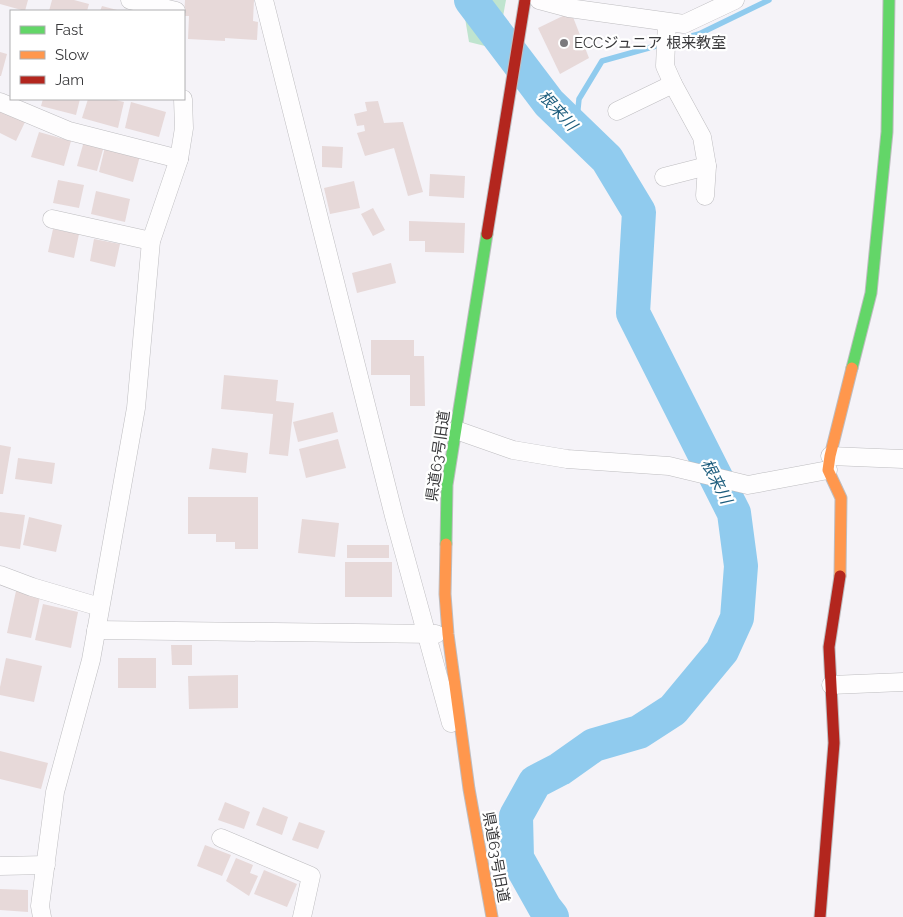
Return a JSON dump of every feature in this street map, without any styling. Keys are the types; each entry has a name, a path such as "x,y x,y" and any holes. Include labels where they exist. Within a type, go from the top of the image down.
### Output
{"street":[{"path":"130,0 172,10"},
{"path":"264,0 394,516 469,788"},
{"name":"県道63号旧道","path":"492,917 469,788 448,634 445,584 447,485 525,0"},
{"path":"539,0 569,8 667,26 684,24 735,0"},
{"path":"820,917 834,744 829,647 840,576 841,498 829,463 871,292 888,132 889,0"},
{"path":"667,26 665,66 702,137 706,166 705,196"},
{"path":"617,111 673,84"},
{"path":"42,917 40,906 55,792 91,660 136,408 151,241 179,159 184,128 183,100"},
{"path":"0,102 68,131 179,159"},
{"path":"664,177 706,166"},
{"path":"52,219 151,241"},
{"path":"456,430 513,450 567,460 669,466 748,485 829,463 903,459"},
{"path":"0,575 32,587 100,607"},
{"path":"96,630 448,634"},
{"path":"831,685 903,682"},
{"path":"221,838 311,876 302,917"},
{"path":"0,866 46,865"}],"green space":[{"path":"462,0 506,0 497,49 469,42"}],"building":[{"path":"0,0 28,0 25,10 0,4"},
{"path":"52,0 74,0 89,4 87,10 49,10"},
{"path":"185,0 254,0 253,21 258,22 257,40 225,38 225,41 188,39 189,16 185,16"},
{"path":"102,6 117,10 100,10"},
{"name":"ECCジュニア 根来教室","path":"571,12 589,58 560,74 538,28"},
{"path":"0,52 7,54 1,76 0,76"},
{"path":"43,100 80,100 76,115 41,106"},
{"path":"88,100 116,100 124,102 118,128 82,118"},
{"path":"378,101 384,123 403,122 423,192 408,196 394,148 365,156 357,133 365,131 364,125 357,126 354,114 367,111 365,102"},
{"path":"131,102 166,112 159,137 125,128"},
{"path":"0,111 25,122 16,141 0,133"},
{"path":"39,132 71,141 64,166 31,157"},
{"path":"84,141 104,146 97,171 77,166"},
{"path":"322,146 343,147 342,168 322,167"},
{"path":"105,147 140,156 133,182 99,172"},
{"path":"430,174 465,176 464,198 429,196"},
{"path":"58,180 84,185 79,208 53,203"},
{"path":"354,181 360,208 330,214 324,188"},
{"path":"96,191 130,199 125,222 91,214"},
{"path":"373,208 385,230 373,236 361,214"},
{"path":"409,221 465,223 464,253 425,252 425,241 409,241"},
{"path":"53,229 79,234 74,258 48,252"},
{"path":"94,239 120,244 115,267 90,261"},
{"path":"391,263 396,283 357,293 352,273"},
{"path":"371,340 414,340 414,356 424,356 425,406 410,406 410,375 371,375"},
{"path":"224,375 278,380 276,401 294,403 288,456 269,454 273,414 221,409"},
{"path":"333,412 338,432 298,442 293,422"},
{"path":"338,439 346,468 306,478 299,449"},
{"path":"0,445 11,447 3,494 0,494"},
{"path":"212,448 248,453 246,473 209,469"},
{"path":"18,458 55,463 52,484 15,479"},
{"path":"188,497 258,497 258,549 235,549 235,542 216,542 216,534 188,534"},
{"path":"0,512 25,515 20,549 0,546"},
{"path":"29,517 62,525 56,552 23,545"},
{"path":"302,519 339,523 335,557 298,553"},
{"path":"347,545 389,545 389,558 347,558"},
{"path":"345,562 392,562 392,597 345,597"},
{"path":"16,591 40,597 31,638 7,633"},
{"path":"43,604 78,612 71,648 35,640"},
{"path":"171,645 192,645 192,665 172,665"},
{"path":"6,658 42,666 34,702 0,695"},
{"path":"118,658 156,658 156,688 118,688"},
{"path":"238,675 238,708 189,709 188,676"},
{"path":"0,751 48,763 41,789 0,779"},
{"path":"225,802 250,812 244,829 218,820"},
{"path":"263,807 288,817 282,835 256,825"},
{"path":"299,822 325,831 318,849 292,840"},
{"path":"205,845 231,855 222,876 197,866"},
{"path":"236,858 253,865 250,873 258,876 249,896 226,881"},
{"path":"264,870 297,884 287,907 254,894"},
{"path":"0,889 28,890 28,912 0,910"}],"waterway":[{"name":"根来川","path":"471,0 549,103 607,159 639,212 633,313 734,513 741,566 737,618 722,651 673,710 639,732 594,745 560,769 535,782 516,816 517,858 552,917"},
{"path":"576,128 579,99 602,61 699,34 769,0"}],"traffic: fast":[{"path":"852,368 871,293 887,132 889,0"},
{"path":"446,544 447,485 487,234"}],"traffic: slow":[{"path":"840,576 841,498 828,470 852,368"},
{"path":"446,544 445,594 448,634 469,789 492,917"}],"traffic: jam":[{"path":"487,234 525,0"},
{"path":"820,917 834,743 829,647 840,576"}],"place":[{"name":"ECCジュニア 根来教室","path":"564,43"}]}
